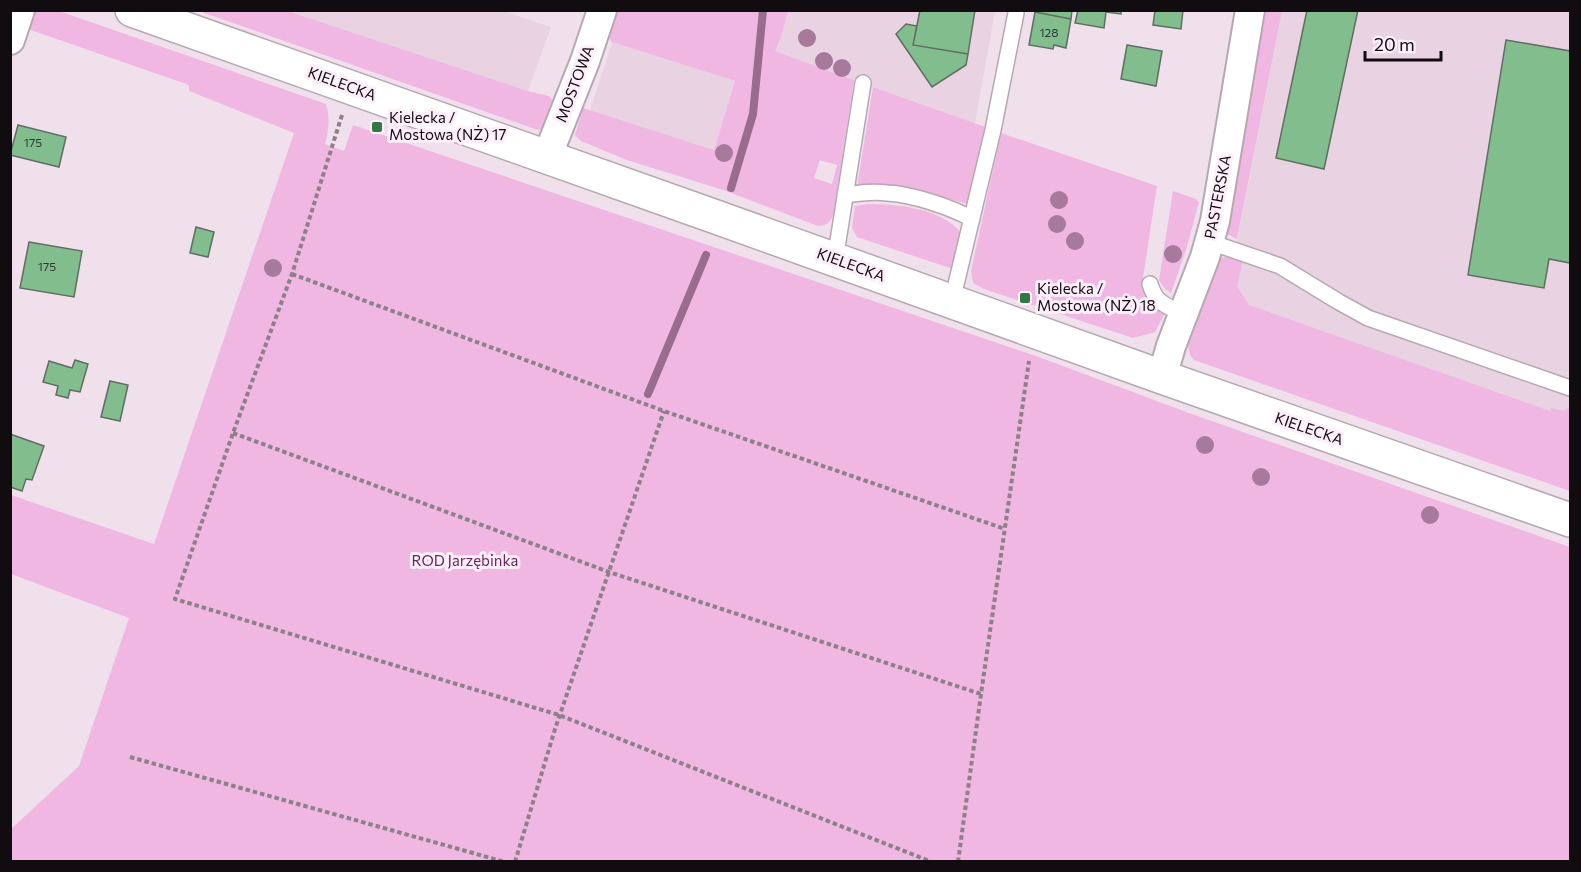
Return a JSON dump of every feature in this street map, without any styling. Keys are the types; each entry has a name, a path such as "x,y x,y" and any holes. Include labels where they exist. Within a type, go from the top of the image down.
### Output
{"main road":[{"name":"KIELECKA","path":"132,10 1570,520"}],"street":[{"path":"10,40 20,10"},
{"name":"MOSTOWA","path":"547,157 602,10"},
{"name":"PASTERSKA","path":"1162,377 1171,346 1210,242 1250,10"}],"lane":[{"path":"952,301 993,130 1016,13"},
{"path":"835,260 863,83"},
{"path":"845,195 888,193 909,196 960,212 972,219"},
{"path":"1210,242 1280,266 1368,318 1570,388"},
{"path":"1150,284 1156,299 1183,314"}],"path":[{"path":"351,87 292,274 233,433 176,598 559,715 932,861"},
{"path":"292,274 664,411 1005,529"},
{"path":"958,861 1033,330"},
{"path":"515,861 559,715 664,411"},
{"path":"233,433 609,572 981,694"},
{"path":"130,757 505,861"}],"shaded area":[{"path":"288,11 504,11 551,27 528,91"},
{"path":"779,11 995,11 975,124 775,51"},
{"path":"1282,11 1570,11 1570,428 1243,313 1228,288"},
{"path":"612,42 735,81 714,150 590,111"}],"green space":[{"name":"ROD Jarzębinka","path":"32,11 59,11 326,104 329,124 325,144 344,151 353,125 1036,356 1189,413 1570,547 1570,861 11,862 11,829 79,766 129,618 11,574 11,495 154,544 294,133 189,91 189,85 25,28"},
{"path":"199,11 288,11 549,96 554,102 543,129 538,130"},
{"path":"615,11 788,11 775,51 854,80 833,216 830,221 818,226 723,190 627,160 581,141 575,135 583,108 714,150 735,81 612,42 607,36","holes":["820,160 837,165 832,184 814,178"]},
{"path":"1258,11 1282,11 1237,239 1225,233"},
{"path":"873,87 988,128 968,204 904,187 857,187"},
{"path":"1001,133 1157,186 1142,284 1150,302 1165,313 1155,332 1133,338 984,289 973,283 971,271"},
{"path":"1173,191 1199,202 1171,293 1159,280"},
{"path":"868,204 918,209 943,218 953,225 961,233 953,269 857,237 852,228 855,206"},
{"path":"1234,257 1243,261 1237,286 1249,305 1550,411 1551,408 1565,411 1566,408 1570,409 1570,491 1194,360 1190,355 1187,339 1219,259"}],"building":[{"path":"920,10 975,10 968,54 913,45"},
{"path":"1035,10 1072,10 1071,19 1035,12"},
{"path":"1078,10 1121,10 1121,14 1106,12 1104,28 1075,23"},
{"path":"1155,10 1183,10 1181,29 1153,25"},
{"path":"1307,10 1358,10 1324,169 1276,158"},
{"path":"1035,12 1071,19 1066,48 1054,45 1053,49 1029,45"},
{"path":"906,24 917,26 913,45 968,54 966,65 932,87 896,34"},
{"path":"1506,40 1570,51 1570,263 1549,259 1544,288 1468,275"},
{"path":"1127,45 1162,51 1156,86 1121,79"},
{"path":"18,125 66,137 59,167 10,155"},
{"path":"196,227 214,232 208,257 190,253"},
{"path":"29,242 82,251 74,297 20,288"},
{"path":"75,360 88,364 80,392 70,390 68,398 56,395 58,386 43,382 49,361 72,368"},
{"path":"110,381 128,385 120,421 101,417"},
{"path":"10,434 44,446 32,480 26,479 22,491 10,487"}],"waterway":[{"path":"731,188 753,114 763,10"},
{"path":"648,394 706,255"}],"place":[{"name":"Kielecka / Mostowa (NŻ) 17","path":"377,127"},
{"name":"Kielecka / Mostowa (NŻ) 18","path":"1025,298"}]}
